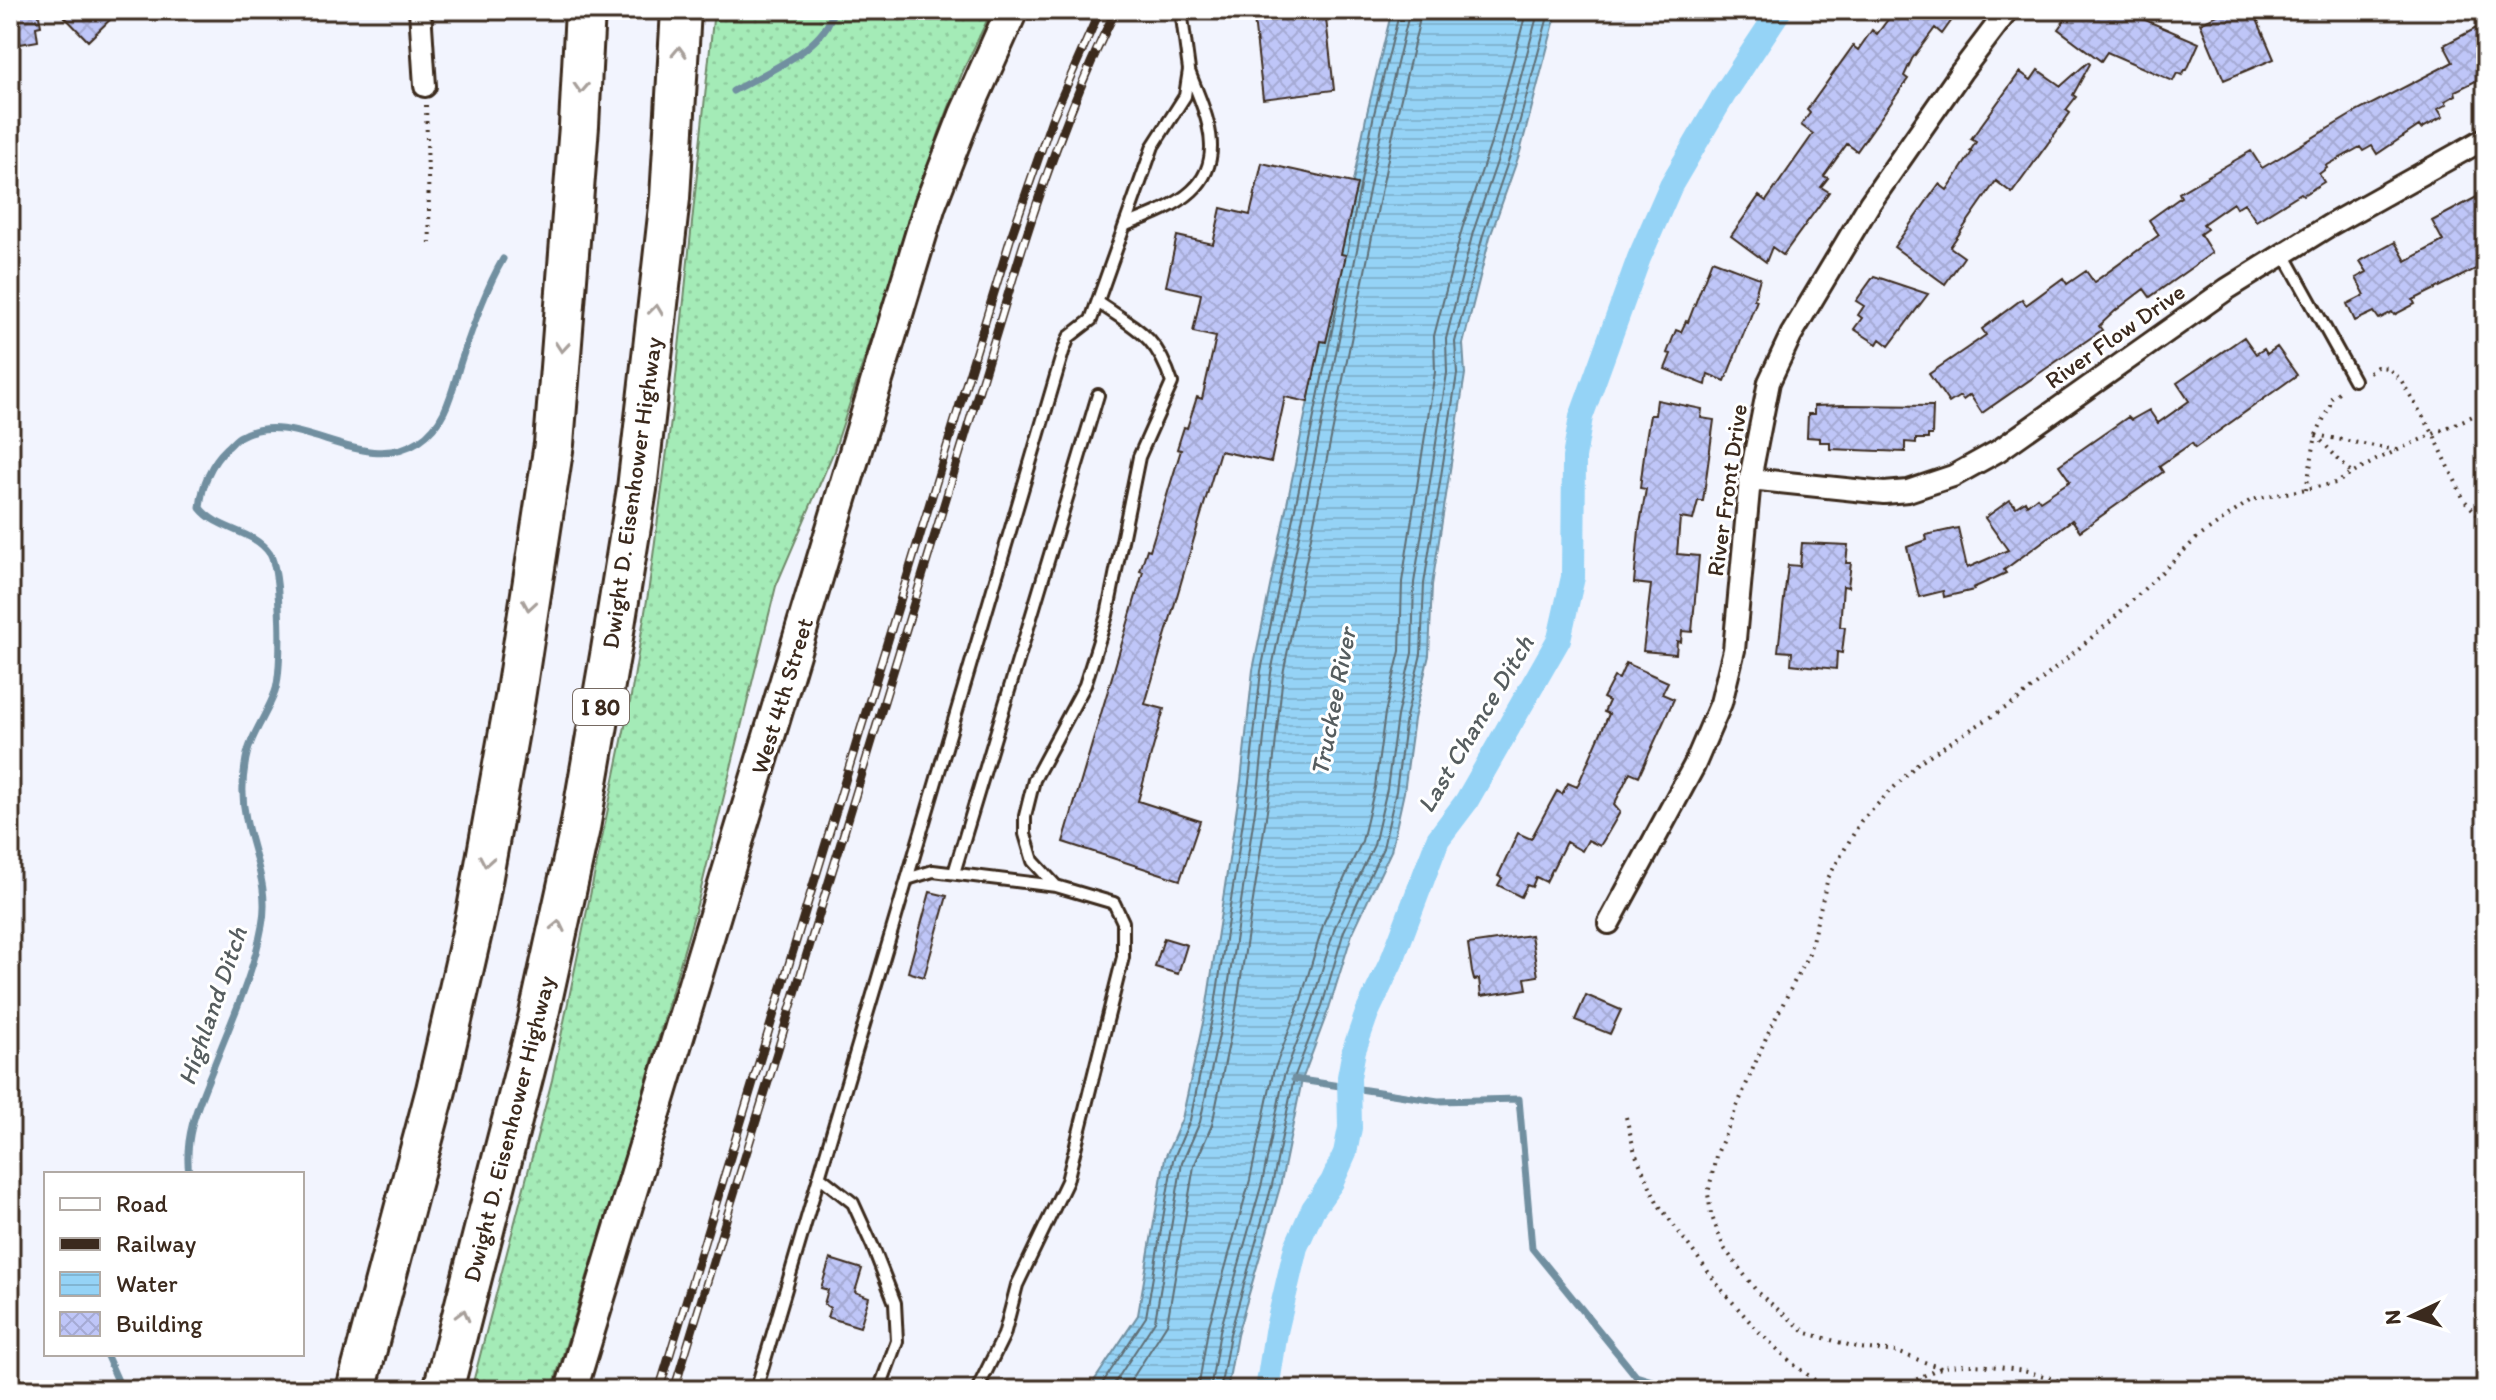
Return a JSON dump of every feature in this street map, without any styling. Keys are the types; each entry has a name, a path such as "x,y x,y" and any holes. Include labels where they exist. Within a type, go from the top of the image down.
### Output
{"highway":[{"path":"356,1390 440,1076 476,915 515,698 554,444 585,10"},
{"name":"Dwight D. Eisenhower Highway","path":"443,1390 538,1019 580,828 611,650 637,489 670,198 681,10"}],"main road":[{"name":"West 4th Street","path":"571,1390 930,205 965,115 1012,10"}],"street":[{"path":"420,10 425,86"},
{"name":"River Front Drive","path":"1609,923 1694,766 1721,703 1734,650 1750,479 1769,382 1791,335 1870,203 2008,10"},
{"name":"River Flow Drive","path":"1750,479 1884,493 1908,491 1953,476 1998,451 2143,346 2284,254 2486,138"}],"lane":[{"path":"1126,225 1179,201 1204,178 1211,157 1209,125 1189,70 1181,10"},
{"path":"756,1390 1063,352 1069,337 1091,320 1099,303 1153,146 1185,96 1189,70"},
{"path":"2284,254 2354,380"},
{"path":"1056,886 1033,861 1025,834 1025,816 1034,780 1085,685 1107,615 1139,457 1172,383 1161,353 1146,335 1099,303"},
{"path":"954,873 1098,395"},
{"path":"907,879 933,871 1056,886 1114,903 1123,922 1123,957 1067,1181 1017,1285 1004,1335 977,1390"},
{"path":"819,1176 853,1203 895,1303 897,1341 879,1390"}],"path":[{"path":"425,86 430,245"},
{"path":"2306,490 2316,435 2330,399 2377,367 2388,368 2401,380 2434,435 2464,500 2486,523"},
{"path":"1941,1368 1897,1352 1859,1348 1807,1333 1758,1293 1724,1248 1711,1214 1708,1194 1716,1156 1768,1033 1809,953 1828,878 1861,821 1919,762 2018,700 2111,621 2196,539 2251,500 2336,483 2398,450 2486,410"},
{"path":"2316,435 2398,450"},
{"path":"2316,435 2352,474"},
{"path":"1626,1117 1635,1153 1658,1204 1721,1289 1793,1364 1828,1390"},
{"path":"1895,1390 1941,1368 1967,1365 2020,1369 2077,1390"}],"green space":[{"path":"714,10 992,10 963,71 939,133 834,451 776,586 698,901 630,1138 552,1390 471,1390 552,1080 630,702 673,406"}],"water":[{"name":"Truckee River","path":"1392,10 1553,10 1555,19 1520,152 1490,237 1463,344 1465,374 1432,585 1429,655 1414,719 1404,792 1391,851 1352,934 1302,1080 1280,1187 1237,1335 1227,1390 1088,1390 1138,1315 1165,1158 1182,1119 1207,1004 1241,781 1253,670 1367,113"}],"building":[{"path":"14,10 38,10 41,26 36,27 38,41 20,44"},
{"path":"58,10 120,10 88,41"},
{"path":"1253,10 1325,10 1334,90 1263,99"},
{"path":"1895,10 1959,10 1942,34 1935,28 1912,59 1904,76 1908,79 1857,151 1847,144 1824,176 1828,178 1821,187 1829,192 1783,255 1772,247 1766,262 1731,236 1759,196 1766,201 1813,134 1801,125 1810,113 1807,110 1853,46 1858,50 1872,30 1877,34"},
{"path":"2072,10 2140,10 2136,16 2199,43 2187,70 2182,75 2177,73 2173,81 2107,52 2101,61 2058,29"},
{"path":"2228,10 2253,10 2274,59 2224,80 2200,23"},
{"path":"2486,23 2486,76 2455,91 2456,95 2438,109 2443,117 2421,129 2419,126 2377,154 2372,146 2363,151 2360,147 2326,166 2319,174 2324,182 2256,221 2244,203 2236,208 2233,203 2203,224 2207,229 2200,234 2212,253 2150,297 2144,289 2099,326 2102,330 1982,413 1970,395 1963,400 1960,396 1949,403 1929,374 1986,335 1982,329 2022,299 2026,305 2063,278 2067,284 2086,271 2094,282 2159,235 2149,220 2181,197 2179,193 2251,151 2262,168 2354,113 2453,62 2444,45"},
{"path":"2088,62 2090,64 2073,95 2076,97 2066,110 2070,113 2012,193 1996,181 1950,247 1964,257 1945,284 1894,247 1939,184 1947,190 1972,152 1976,142 1971,139 2020,72 2031,80 2038,70 2061,86"},
{"path":"1262,163 1357,184 1341,254 1346,255 1326,342 1321,341 1308,402 1285,397 1271,462 1220,451 1145,704 1164,709 1138,801 1200,821 1180,880 1063,842 1143,572 1140,571 1147,549 1150,550 1181,450 1177,449 1184,427 1187,428 1197,397 1202,399 1216,337 1193,332 1201,294 1166,286 1177,236 1213,244 1221,208 1250,215"},
{"path":"2486,192 2486,264 2413,300 2415,304 2394,315 2392,312 2379,319 2374,312 2355,321 2347,304 2365,295 2356,278 2367,272 2360,261 2395,242 2406,261 2443,241 2432,221"},
{"path":"1712,260 1760,278 1754,299 1757,300 1725,381 1708,374 1706,385 1665,369 1671,354 1667,353 1676,330 1681,332 1688,322"},
{"path":"1874,276 1928,294 1889,346 1880,339 1877,344 1854,329 1862,318 1858,315 1864,306 1856,301"},
{"path":"2244,337 2256,354 2264,349 2267,354 2277,347 2297,375 2195,448 2192,443 2159,466 2163,472 2080,531 2072,520 2004,570 2006,573 1974,590 1944,597 1943,591 1919,597 1907,547 1927,540 1926,535 1958,528 1967,568 2008,550 1985,518 2010,500 2016,507 2025,501 2027,505 2037,497 2040,501 2070,481 2059,465 2128,417 2131,420 2149,410 2158,423 2189,401 2177,383"},
{"path":"1657,400 1702,409 1701,418 1714,420 1703,501 1698,501 1693,520 1680,518 1677,554 1699,556 1692,632 1682,631 1676,654 1643,651 1651,585 1634,583 1646,489 1640,488 1646,439 1650,415 1655,415"},
{"path":"1814,406 1933,406 1932,435 1928,435 1928,439 1916,439 1916,443 1905,442 1905,452 1830,449 1830,442 1807,437 1808,414 1814,414"},
{"path":"1802,543 1848,545 1846,563 1851,563 1848,587 1843,586 1840,627 1845,627 1842,653 1837,652 1836,669 1791,664 1792,652 1778,651 1788,565 1800,566"},
{"path":"1626,663 1668,682 1662,694 1674,699 1639,776 1630,772 1614,805 1620,812 1600,846 1588,840 1582,851 1566,842 1546,882 1536,877 1532,887 1527,885 1521,897 1498,885 1502,878 1498,876 1518,833 1531,839 1557,791 1562,794 1568,783 1577,787 1609,714 1604,712 1609,701 1603,698 1614,677 1619,679"},
{"path":"930,892 947,896 924,977 908,972"},
{"path":"1531,935 1538,976 1525,978 1527,989 1481,996 1479,979 1474,980 1472,972 1468,944"},
{"path":"1164,938 1187,945 1178,974 1155,967"},
{"path":"1586,995 1621,1010 1610,1034 1575,1020"},
{"path":"830,1259 862,1269 855,1292 869,1297 860,1327 827,1317 830,1308 824,1304 828,1290 821,1288"}],"waterway":[{"name":"Highland Ditch","path":"733,91 807,48 828,24 833,10"},
{"name":"Last Chance Ditch","path":"1267,1390 1276,1332 1296,1247 1313,1209 1332,1182 1345,1153 1350,1128 1349,1077 1354,1050 1367,1013 1393,958 1438,839 1466,802 1559,639 1573,577 1574,458 1581,417 1639,258 1671,185 1725,93 1780,10"},
{"name":"Highland Ditch","path":"189,1172 189,1144 195,1115 243,993 262,926 264,898 245,812 243,778 250,746 275,692 280,644 277,580 270,554 254,540 207,516 200,508 205,484 216,461 235,440 262,429 284,429 375,452 397,450 419,441 436,425 447,405 480,309 503,259"},
{"path":"1294,1079 1438,1101 1519,1099 1532,1248 1636,1376 1682,1390"},
{"name":"Highland Ditch","path":"107,1356 122,1390"}],"railway":[{"path":"659,1390 1011,237 1052,119 1100,10"},
{"path":"674,1390 1022,249 1064,128 1116,10"}]}
